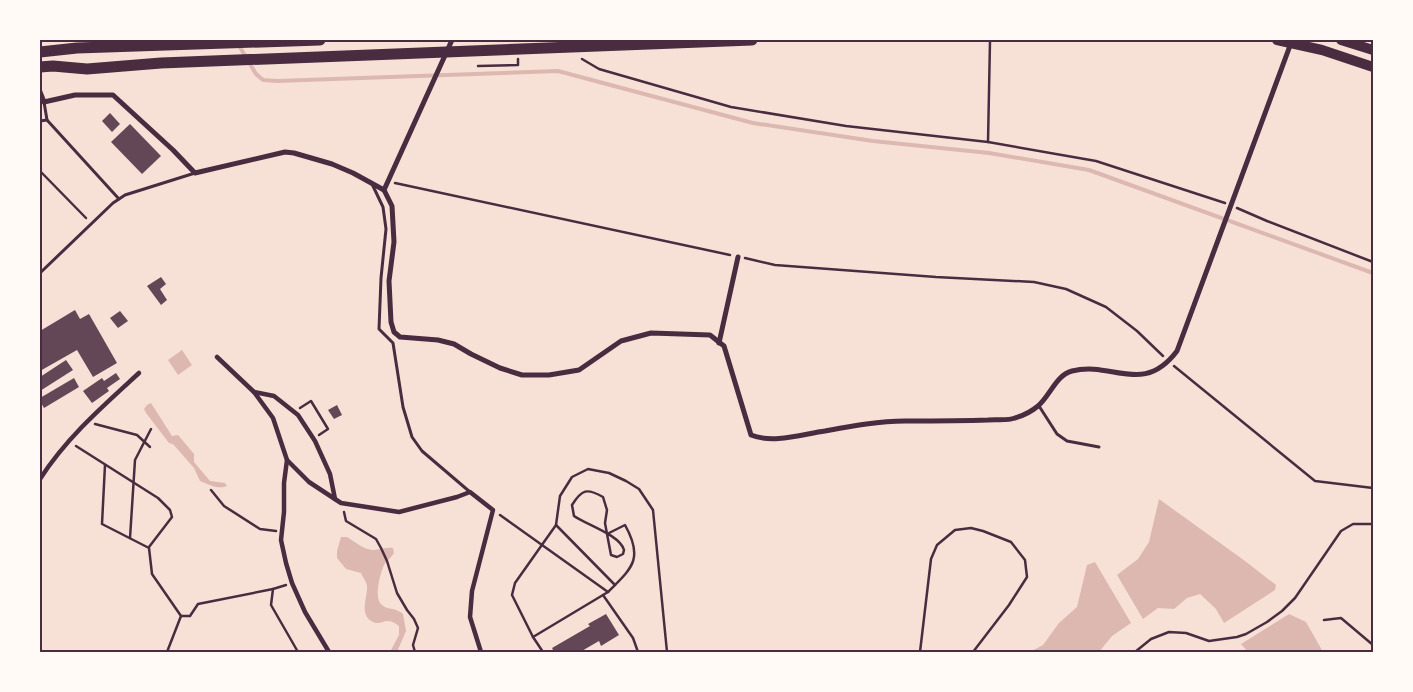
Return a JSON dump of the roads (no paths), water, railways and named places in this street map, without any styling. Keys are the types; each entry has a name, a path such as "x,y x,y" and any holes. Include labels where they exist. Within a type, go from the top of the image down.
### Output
{"main road":[{"path":"40,52 78,48 320,40"},
{"path":"40,74 162,63 752,40"},
{"path":"1277,40 1322,50 1373,68"},
{"path":"1341,40 1373,50"},
{"path":"40,44 78,48"},
{"path":"40,67 53,66 87,69"}],"street":[{"path":"384,190 452,40"},
{"path":"40,92 44,102 75,95 113,95 173,150 195,173 285,152 332,164 384,190 392,206 394,242 389,281 390,322 394,332 400,337 438,340 454,344 500,368 522,375 549,375 579,370 621,341 651,333 710,335 724,346 751,435 759,438 782,438 876,422 953,422 1014,419 1039,406 1059,380 1069,372 1092,370 1140,375 1153,371 1169,362 1177,351 1291,43"},
{"path":"720,342 738,257"},
{"path":"217,357 254,392 273,418 287,460 282,532 286,563 304,612 329,652"},
{"path":"40,479 68,441 139,372"},
{"path":"254,392 274,396 298,415 313,438 330,474 335,499"},
{"path":"287,460 309,482 341,503 399,512 470,492 493,510 472,591 470,617 481,652"}],"lane":[{"path":"44,102 47,120 119,199"},
{"path":"40,120 47,120"},
{"path":"40,273 113,203 125,195 195,173"},
{"path":"371,182 383,207 386,229 381,278 380,329 393,343 403,407 412,437 422,451 470,492"},
{"path":"1039,406 1057,434 1067,442 1100,447"}],"waterway":[{"path":"238,44 256,74 263,80 558,71 753,123 873,141 989,153 1089,170 1373,273"}]}
